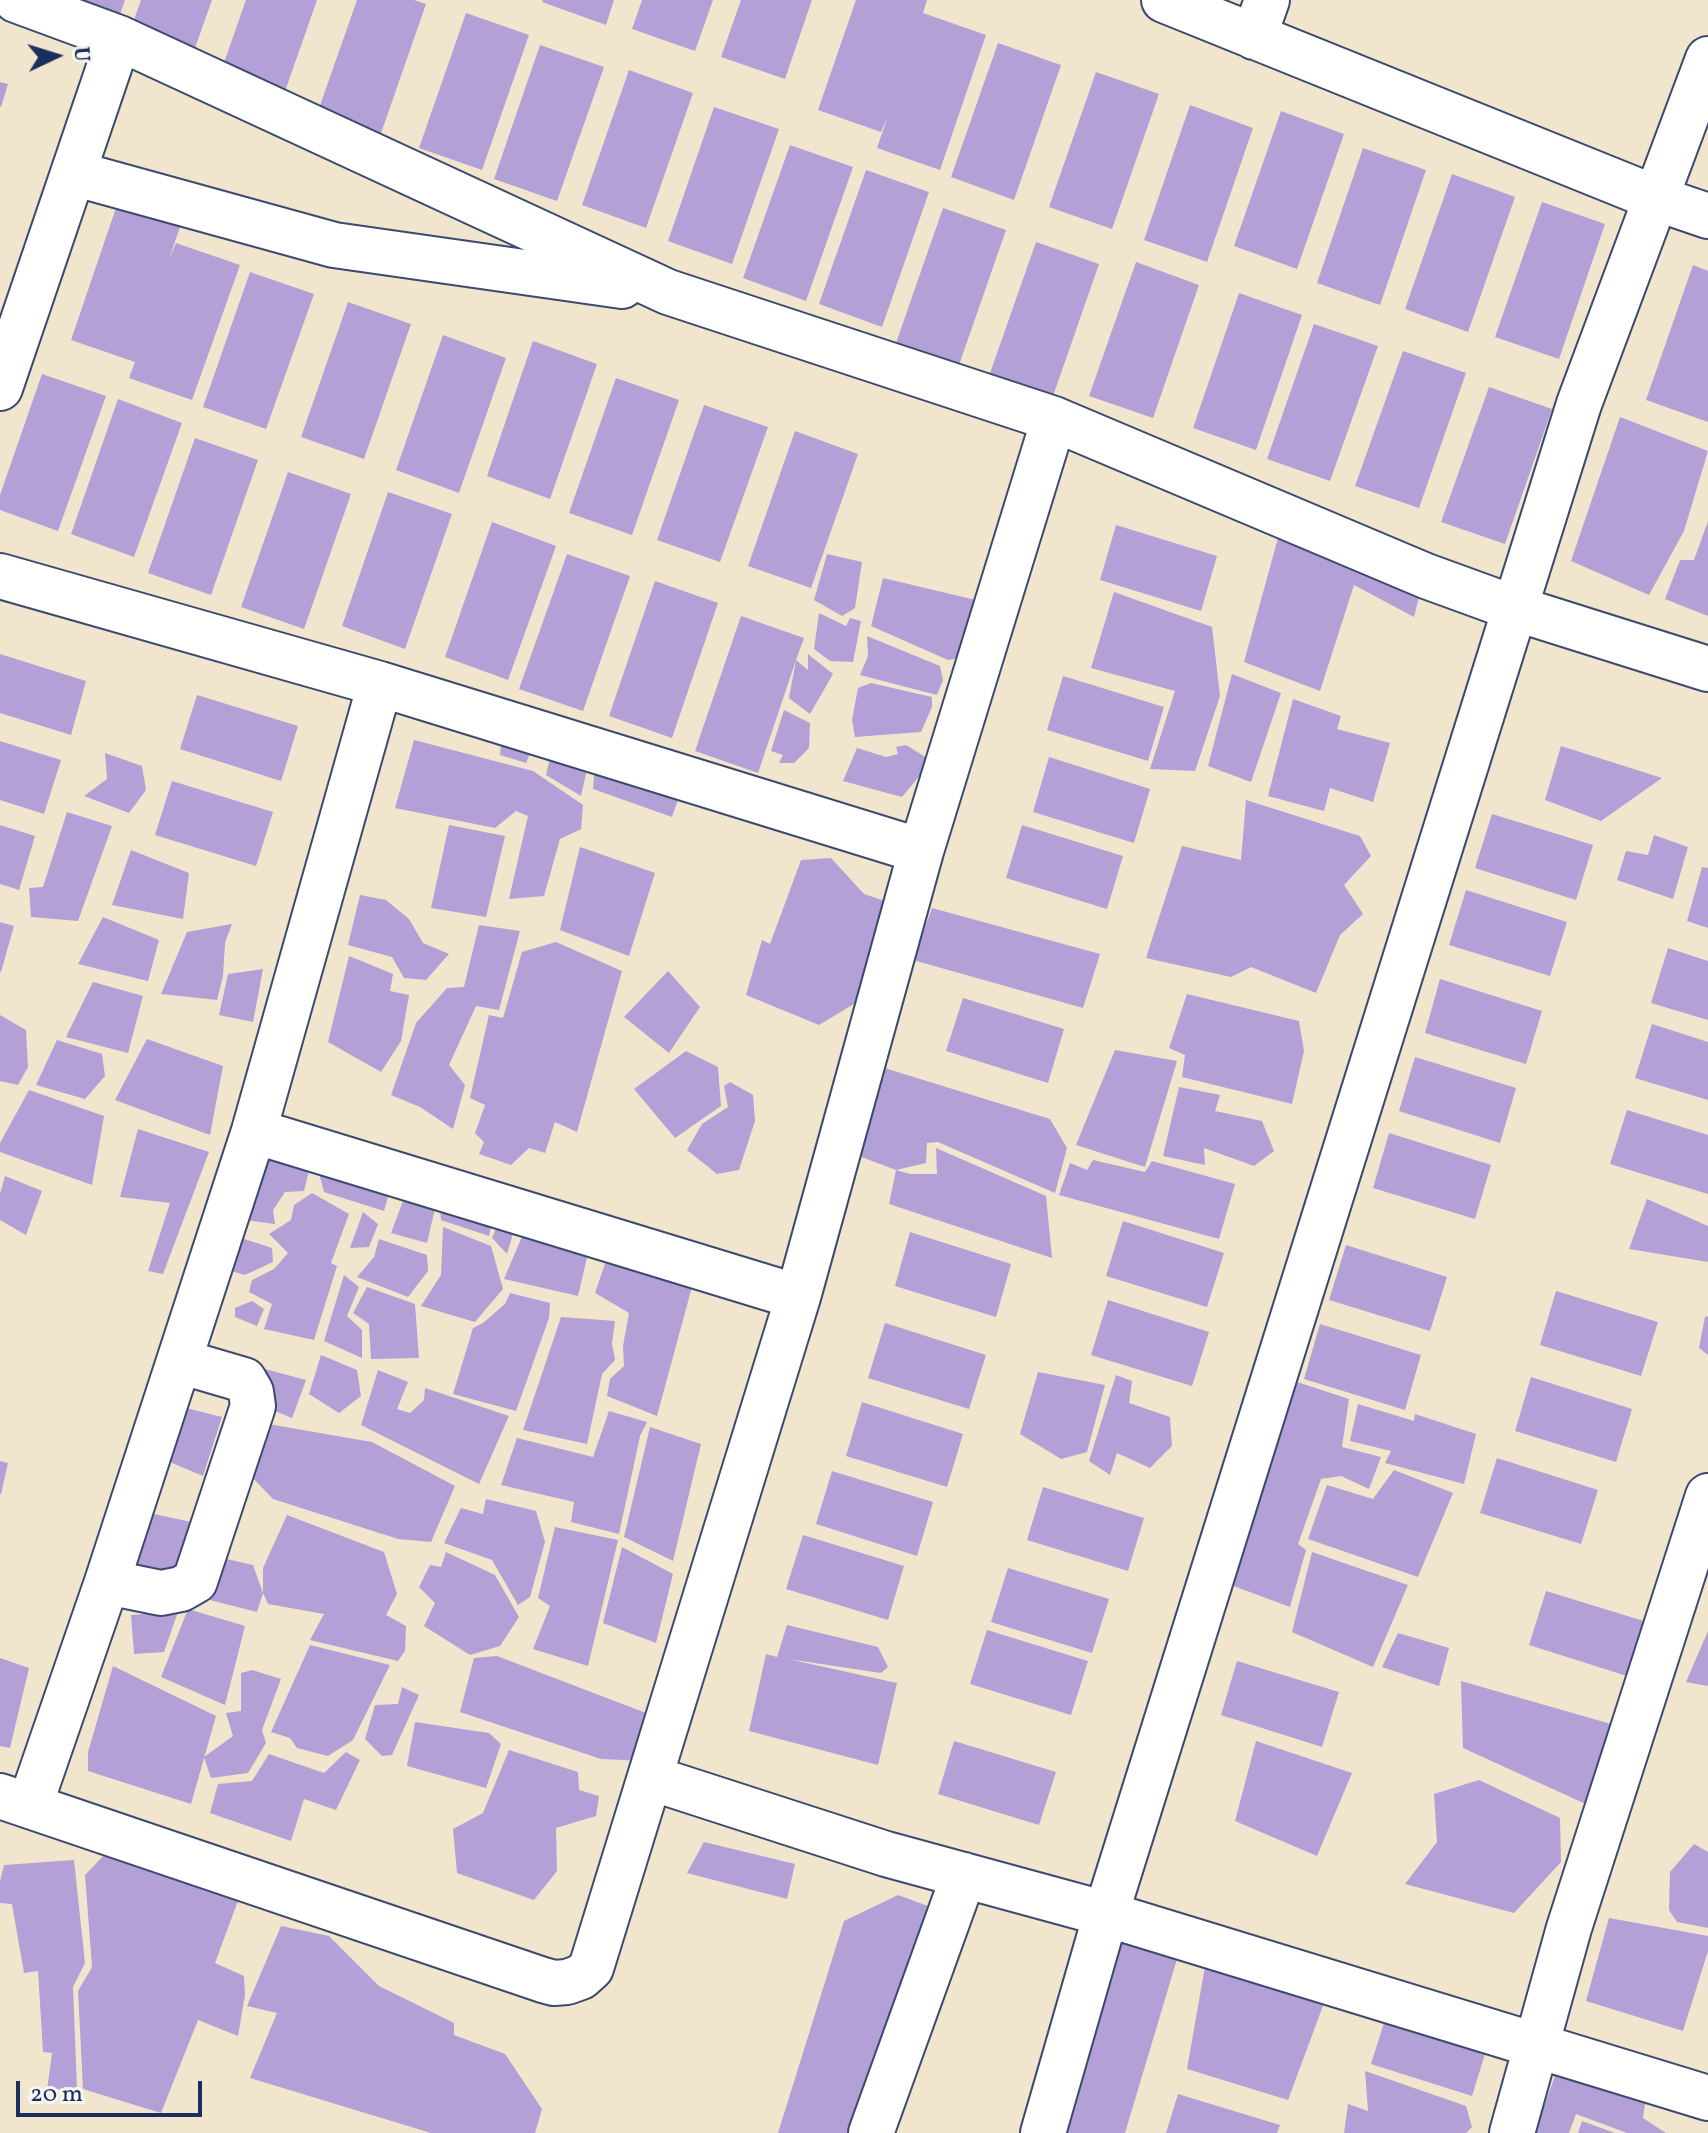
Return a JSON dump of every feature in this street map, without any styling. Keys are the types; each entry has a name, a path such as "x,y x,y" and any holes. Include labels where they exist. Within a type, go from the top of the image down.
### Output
{"street":[{"path":"16,0 119,38 668,292 1054,419 1426,576 1514,608 1708,669"},
{"path":"1164,0 1260,18 1658,199 1708,216"},
{"path":"0,388 119,38"},
{"path":"1043,2133 1106,1914 1579,404 1708,59"},
{"path":"73,173 334,245 668,292"},
{"path":"380,684 254,1131 107,1582 15,1801 554,1983 581,1977 591,1968 798,1297 921,851 1054,419"},
{"path":"0,576 380,684 921,851"},
{"path":"254,1131 798,1297"},
{"path":"107,1582 161,1593 181,1589 195,1581 253,1406 251,1392 244,1380 179,1361"},
{"path":"1512,2133 1569,1928 1705,1516"},
{"path":"651,1778 886,1854 1106,1914 1708,2098"},
{"path":"871,2133 964,1875"}],"building":[{"path":"53,0 125,0 114,31"},
{"path":"141,0 212,0 190,62 127,40"},
{"path":"246,0 317,0 283,97 220,74"},
{"path":"357,0 414,0 426,4 379,139 316,117"},
{"path":"543,0 614,0 606,25"},
{"path":"642,0 713,0 695,51 632,29"},
{"path":"741,0 812,0 785,79 721,57"},
{"path":"856,0 927,0 923,13 986,35 940,170 877,148 888,116 881,132 818,110"},
{"path":"466,13 529,35 482,170 419,148"},
{"path":"998,43 1061,65 1014,200 951,177"},
{"path":"540,45 604,67 557,201 494,179"},
{"path":"629,70 693,93 646,228 582,205"},
{"path":"1096,72 1159,94 1112,229 1049,207"},
{"path":"0,82 8,84 1,107 0,107"},
{"path":"1190,105 1253,128 1207,262 1144,240"},
{"path":"714,107 779,129 732,264 668,241"},
{"path":"1281,111 1344,134 1297,269 1234,246"},
{"path":"790,145 853,167 806,301 743,278"},
{"path":"1363,148 1426,170 1380,305 1317,283"},
{"path":"866,170 929,192 882,327 819,304"},
{"path":"1452,174 1515,197 1468,332 1405,309"},
{"path":"1542,202 1605,224 1559,359 1495,337"},
{"path":"117,205 180,227 169,259 176,243 240,265 192,400 129,378 135,362 71,340"},
{"path":"943,208 1006,230 959,365 896,343"},
{"path":"1036,242 1099,264 1052,399 989,376"},
{"path":"1136,262 1199,285 1153,418 1089,396"},
{"path":"1693,265 1708,271 1708,422 1646,400"},
{"path":"250,272 314,294 266,429 203,407"},
{"path":"1239,293 1302,315 1256,450 1193,428"},
{"path":"348,302 411,324 364,459 301,437"},
{"path":"1314,324 1378,346 1330,481 1267,459"},
{"path":"443,335 506,358 459,493 396,470"},
{"path":"533,341 597,364 550,499 487,476"},
{"path":"1403,351 1466,373 1419,508 1355,486"},
{"path":"42,374 106,396 58,531 0,510 0,495"},
{"path":"616,378 679,400 632,535 569,513"},
{"path":"1489,387 1552,409 1505,544 1441,522"},
{"path":"118,399 182,423 134,557 71,534"},
{"path":"704,405 768,427 720,562 657,540"},
{"path":"1620,417 1708,451 1684,531 1649,595 1571,561"},
{"path":"795,431 858,454 811,588 748,566"},
{"path":"195,438 258,460 211,595 148,573"},
{"path":"288,472 351,494 304,629 241,607"},
{"path":"388,492 452,514 405,649 342,626"},
{"path":"1708,521 1708,616 1665,599 1680,560 1694,560"},
{"path":"492,522 556,546 508,680 445,657"},
{"path":"1116,525 1217,556 1201,611 1100,580"},
{"path":"1281,527 1422,585 1414,617 1354,585 1320,691 1244,662"},
{"path":"567,554 630,576 583,711 519,689"},
{"path":"827,554 862,562 855,608 842,616 814,600"},
{"path":"883,578 980,601 969,657 948,660 871,626"},
{"path":"655,581 718,603 672,738 609,716"},
{"path":"1114,592 1212,627 1220,696 1195,771 1150,769 1175,691 1091,668"},
{"path":"819,613 846,626 850,618 861,621 853,662 830,661 814,649"},
{"path":"741,616 804,638 758,773 695,751"},
{"path":"867,636 940,666 943,680 937,695 860,675 868,656"},
{"path":"0,654 86,681 71,735 0,713"},
{"path":"808,654 833,674 810,714 789,698 796,660 808,670"},
{"path":"1232,674 1281,693 1251,782 1208,766"},
{"path":"1063,676 1164,707 1148,761 1047,730"},
{"path":"871,683 932,697 932,707 921,732 855,737 852,720 858,688"},
{"path":"197,695 298,726 281,781 180,749"},
{"path":"1293,699 1341,716 1337,729 1390,743 1373,802 1330,788 1324,811 1268,796"},
{"path":"784,710 810,723 809,748 794,763 779,763 783,755 771,751"},
{"path":"502,735 532,749 526,763 500,755"},
{"path":"414,740 533,771 583,805 581,829 560,839 544,896 509,899 528,816 516,811 495,828 395,808"},
{"path":"0,741 61,760 44,814 0,800"},
{"path":"553,745 590,756 581,796 546,775"},
{"path":"906,745 932,761 902,797 843,781 857,748 886,757 898,754 896,747"},
{"path":"1561,746 1662,778 1601,821 1545,800"},
{"path":"105,753 142,766 146,790 129,813 84,796 107,779"},
{"path":"1049,757 1150,789 1134,843 1033,812"},
{"path":"595,763 681,791 672,817 593,789"},
{"path":"172,781 273,812 256,866 155,835"},
{"path":"1246,800 1360,836 1371,856 1344,885 1363,914 1340,935 1316,993 1251,967 1231,977 1146,958 1182,846 1241,860"},
{"path":"67,812 112,826 78,921 31,917 29,888 43,887"},
{"path":"1492,814 1593,845 1576,900 1475,868"},
{"path":"0,825 35,836 19,890 0,884"},
{"path":"449,825 505,836 486,917 431,908"},
{"path":"1022,825 1123,856 1107,909 1006,878"},
{"path":"1654,835 1688,847 1673,899 1617,880 1626,851 1648,855"},
{"path":"580,847 655,873 629,956 560,930"},
{"path":"131,850 189,873 183,919 112,905"},
{"path":"831,858 864,894 897,905 862,999 819,1025 746,995 762,940 770,944 801,860"},
{"path":"1702,867 1708,868 1708,928 1687,921"},
{"path":"1466,890 1567,922 1550,976 1449,945"},
{"path":"360,895 386,900 409,919 423,943 449,954 426,980 404,978 392,957 348,945"},
{"path":"932,908 1100,954 1083,1008 913,960"},
{"path":"103,917 159,940 148,981 78,964"},
{"path":"0,922 14,926 1,972 0,972"},
{"path":"232,924 225,943 223,976 217,1000 161,994 187,932"},
{"path":"479,925 520,931 499,1010 476,1006 449,1065 465,1085 453,1129 420,1107 391,1095 416,1023 447,988 464,987"},
{"path":"556,942 622,971 577,1132 555,1122 545,1153 529,1148 511,1165 479,1154 484,1142 475,1133 485,1105 470,1098 489,1015 503,1018 522,952"},
{"path":"1668,948 1708,961 1708,1020 1651,1003"},
{"path":"349,956 393,974 390,991 409,995 401,1041 381,1072 328,1042"},
{"path":"263,969 253,1022 219,1015 228,974"},
{"path":"668,971 700,1007 669,1053 624,1017"},
{"path":"1440,979 1542,1011 1526,1064 1425,1033"},
{"path":"93,982 143,996 128,1053 66,1037"},
{"path":"1187,994 1299,1021 1304,1051 1292,1104 1182,1077 1185,1055 1169,1048"},
{"path":"963,998 1064,1029 1048,1083 946,1051"},
{"path":"0,1015 26,1030 28,1067 18,1085 0,1081"},
{"path":"1652,1024 1708,1042 1708,1100 1635,1078"},
{"path":"147,1039 223,1066 210,1135 115,1100"},
{"path":"57,1040 102,1054 105,1076 85,1099 36,1085"},
{"path":"1115,1050 1177,1061 1145,1167 1076,1145"},
{"path":"686,1051 718,1067 721,1106 675,1138 634,1089"},
{"path":"1415,1057 1516,1088 1500,1143 1399,1111"},
{"path":"878,1066 1050,1119 1067,1148 1055,1193 938,1142 927,1143 926,1163 896,1170 848,1152"},
{"path":"730,1082 753,1095 755,1121 739,1170 717,1174 687,1150 702,1124 728,1107 724,1086"},
{"path":"1179,1087 1220,1095 1215,1111 1262,1121 1274,1151 1254,1166 1204,1148 1205,1165 1163,1156"},
{"path":"29,1090 104,1116 92,1185 0,1152 0,1143"},
{"path":"1627,1110 1708,1135 1708,1194 1610,1164"},
{"path":"138,1129 209,1152 163,1274 148,1271 170,1203 120,1197"},
{"path":"1389,1133 1491,1165 1475,1219 1373,1188"},
{"path":"269,1144 311,1162 304,1191 285,1192 273,1210 275,1224 245,1220"},
{"path":"936,1148 1046,1196 1052,1258 889,1204 896,1170 910,1174 937,1174"},
{"path":"1093,1160 1145,1172 1152,1161 1235,1184 1219,1239 1059,1195 1070,1163 1087,1170"},
{"path":"318,1169 390,1189 384,1211 324,1192"},
{"path":"5,1176 42,1191 26,1235 0,1220 0,1194"},
{"path":"410,1182 439,1191 427,1243 391,1233"},
{"path":"312,1193 349,1214 331,1263 337,1266 314,1340 264,1329 272,1304 249,1292 252,1280 274,1269 288,1253 269,1234 291,1220 294,1205"},
{"path":"1647,1199 1708,1226 1708,1262 1629,1249"},
{"path":"440,1207 495,1209 489,1236 441,1220"},
{"path":"503,1211 519,1213 507,1254 492,1238"},
{"path":"363,1212 378,1224 369,1247 350,1248"},
{"path":"529,1220 592,1236 578,1296 504,1279"},
{"path":"1123,1221 1224,1253 1207,1307 1106,1276"},
{"path":"443,1227 491,1246 503,1289 475,1322 421,1306 441,1275"},
{"path":"910,1232 1011,1264 996,1317 895,1286"},
{"path":"235,1236 272,1248 273,1262 245,1275 224,1269"},
{"path":"379,1239 427,1255 428,1271 408,1297 357,1277 374,1257"},
{"path":"1346,1245 1447,1277 1430,1331 1329,1300"},
{"path":"611,1246 696,1272 657,1416 607,1396 610,1379 624,1366 623,1346 629,1313 595,1293"},
{"path":"344,1275 359,1287 347,1316 362,1330 362,1358 324,1341"},
{"path":"367,1287 415,1304 419,1358 371,1359 369,1324 353,1313"},
{"path":"1556,1291 1658,1322 1641,1376 1540,1345"},
{"path":"510,1293 550,1303 549,1318 516,1411 453,1394 473,1328 505,1304"},
{"path":"1108,1300 1209,1332 1192,1386 1091,1355"},
{"path":"252,1301 264,1309 257,1326 235,1317 235,1308"},
{"path":"1708,1316 1708,1355 1699,1348 1705,1317"},
{"path":"561,1317 615,1321 612,1343 615,1360 602,1374 587,1444 523,1430"},
{"path":"885,1323 986,1355 969,1409 868,1378"},
{"path":"1320,1324 1421,1355 1405,1410 1304,1379"},
{"path":"321,1355 357,1370 361,1396 339,1413 309,1394"},
{"path":"265,1369 306,1380 292,1418 265,1407 262,1392"},
{"path":"378,1370 408,1382 397,1409 410,1413 424,1400 425,1388 509,1416 479,1484 361,1425"},
{"path":"1038,1372 1105,1385 1087,1452 1061,1459 1020,1434"},
{"path":"1116,1375 1132,1381 1129,1403 1170,1417 1172,1446 1150,1468 1117,1453 1110,1475 1089,1461"},
{"path":"1531,1377 1632,1409 1616,1462 1515,1431"},
{"path":"1285,1378 1349,1399 1342,1447 1381,1457 1369,1489 1341,1476 1321,1479 1298,1544 1306,1550 1290,1607 1223,1582"},
{"path":"862,1402 963,1434 947,1487 846,1456"},
{"path":"1358,1404 1414,1421 1415,1414 1476,1434 1464,1484 1385,1463 1391,1451 1350,1441"},
{"path":"178,1406 222,1417 203,1476 165,1460"},
{"path":"609,1411 647,1422 640,1436 619,1534 571,1522 574,1502 501,1485 517,1438 593,1457"},
{"path":"268,1424 372,1442 455,1486 431,1542 398,1539 273,1499 250,1475"},
{"path":"650,1427 701,1444 673,1561 624,1537"},
{"path":"1497,1458 1598,1490 1581,1544 1480,1513"},
{"path":"0,1461 8,1463 1,1494 0,1494"},
{"path":"1394,1470 1453,1493 1418,1577 1308,1539 1327,1485 1373,1499"},
{"path":"832,1471 933,1502 917,1556 816,1524"},
{"path":"1043,1487 1144,1518 1128,1571 1027,1540"},
{"path":"486,1499 536,1511 545,1542 530,1597 518,1605 492,1560 444,1543 461,1508 483,1514"},
{"path":"140,1511 196,1523 175,1576 120,1566"},
{"path":"287,1515 384,1552 397,1594 386,1615 406,1626 405,1651 398,1661 310,1640 324,1614 268,1604 263,1593 263,1568"},
{"path":"555,1527 618,1540 588,1666 533,1649 550,1606 538,1598"},
{"path":"803,1535 904,1566 888,1620 786,1589"},
{"path":"622,1547 673,1574 656,1643 603,1623"},
{"path":"446,1552 495,1575 519,1617 500,1646 470,1655 424,1626 435,1603 419,1587 430,1565 441,1567"},
{"path":"1312,1552 1408,1585 1373,1667 1292,1632"},
{"path":"222,1558 253,1565 263,1593 257,1612 202,1598"},
{"path":"1008,1568 1109,1599 1092,1653 991,1622"},
{"path":"1546,1591 1647,1622 1630,1677 1529,1645"},
{"path":"146,1600 180,1606 164,1652 134,1654 131,1615 146,1614"},
{"path":"188,1609 245,1626 225,1705 161,1677"},
{"path":"787,1625 878,1647 888,1667 881,1673 788,1659 897,1683 878,1765 749,1731 766,1654 777,1657"},
{"path":"987,1630 1088,1661 1071,1715 970,1684"},
{"path":"1708,1631 1708,1686 1686,1682"},
{"path":"1398,1633 1449,1648 1439,1686 1382,1667"},
{"path":"310,1645 390,1665 353,1740 328,1756 297,1748 290,1738 271,1732"},
{"path":"497,1656 659,1718 646,1761 601,1759 460,1712 474,1658"},
{"path":"0,1658 29,1668 10,1748 0,1746"},
{"path":"1237,1661 1339,1692 1322,1747 1221,1715"},
{"path":"113,1666 216,1716 191,1804 88,1771 88,1752"},
{"path":"252,1670 281,1679 262,1730 266,1743 248,1773 211,1778 204,1757 233,1736 226,1713 241,1711 241,1673"},
{"path":"1461,1681 1625,1728 1601,1811 1463,1748"},
{"path":"402,1687 419,1695 392,1755 382,1756 365,1739 375,1705 398,1704"},
{"path":"415,1722 489,1733 501,1744 486,1788 407,1766"},
{"path":"954,1741 1056,1772 1039,1825 938,1794"},
{"path":"1256,1741 1352,1773 1317,1856 1235,1821"},
{"path":"509,1750 578,1772 579,1790 599,1796 596,1816 556,1828 557,1871 534,1900 457,1873 453,1829 483,1813"},
{"path":"346,1752 360,1760 336,1810 304,1799 291,1841 210,1813 218,1784 252,1781 269,1754 324,1773"},
{"path":"1479,1780 1560,1818 1561,1862 1514,1913 1405,1884 1437,1842 1434,1794"},
{"path":"704,1842 795,1864 787,1899 687,1873"},
{"path":"1694,1844 1708,1852 1708,1928 1677,1922 1669,1910 1670,1872"},
{"path":"107,1852 239,1898 215,1963 244,1976 245,1995 238,2036 198,2020 161,2113 83,2089 78,1991 92,1967 85,1875"},
{"path":"74,1860 85,1963 73,1987 77,2088 47,2090 52,2053 43,2052 38,1971 24,1973 12,1904 0,1903 0,1881 4,1865"},
{"path":"898,1895 939,1910 860,2133 778,2133 844,1921"},
{"path":"1609,1918 1708,1936 1708,1951 1683,2031 1586,2001"},
{"path":"281,1926 329,1936 379,1986 454,2023 454,2035 505,2054 542,2109 535,2133 431,2133 250,2078 277,2013 247,2006"},
{"path":"1119,1937 1180,1949 1125,2133 1064,2133"},
{"path":"1207,1955 1327,1995 1288,2100 1187,2069"},
{"path":"1388,2010 1489,2041 1472,2096 1371,2064"},
{"path":"1558,2068 1646,2097 1643,2118 1666,2133 1627,2133 1576,2114 1569,2133 1534,2133"},
{"path":"1365,2071 1466,2106 1472,2127 1466,2133 1344,2133 1348,2104 1368,2111"},
{"path":"1178,2094 1280,2125 1277,2133 1166,2133"},
{"path":"1582,2121 1615,2133 1578,2133"}]}
